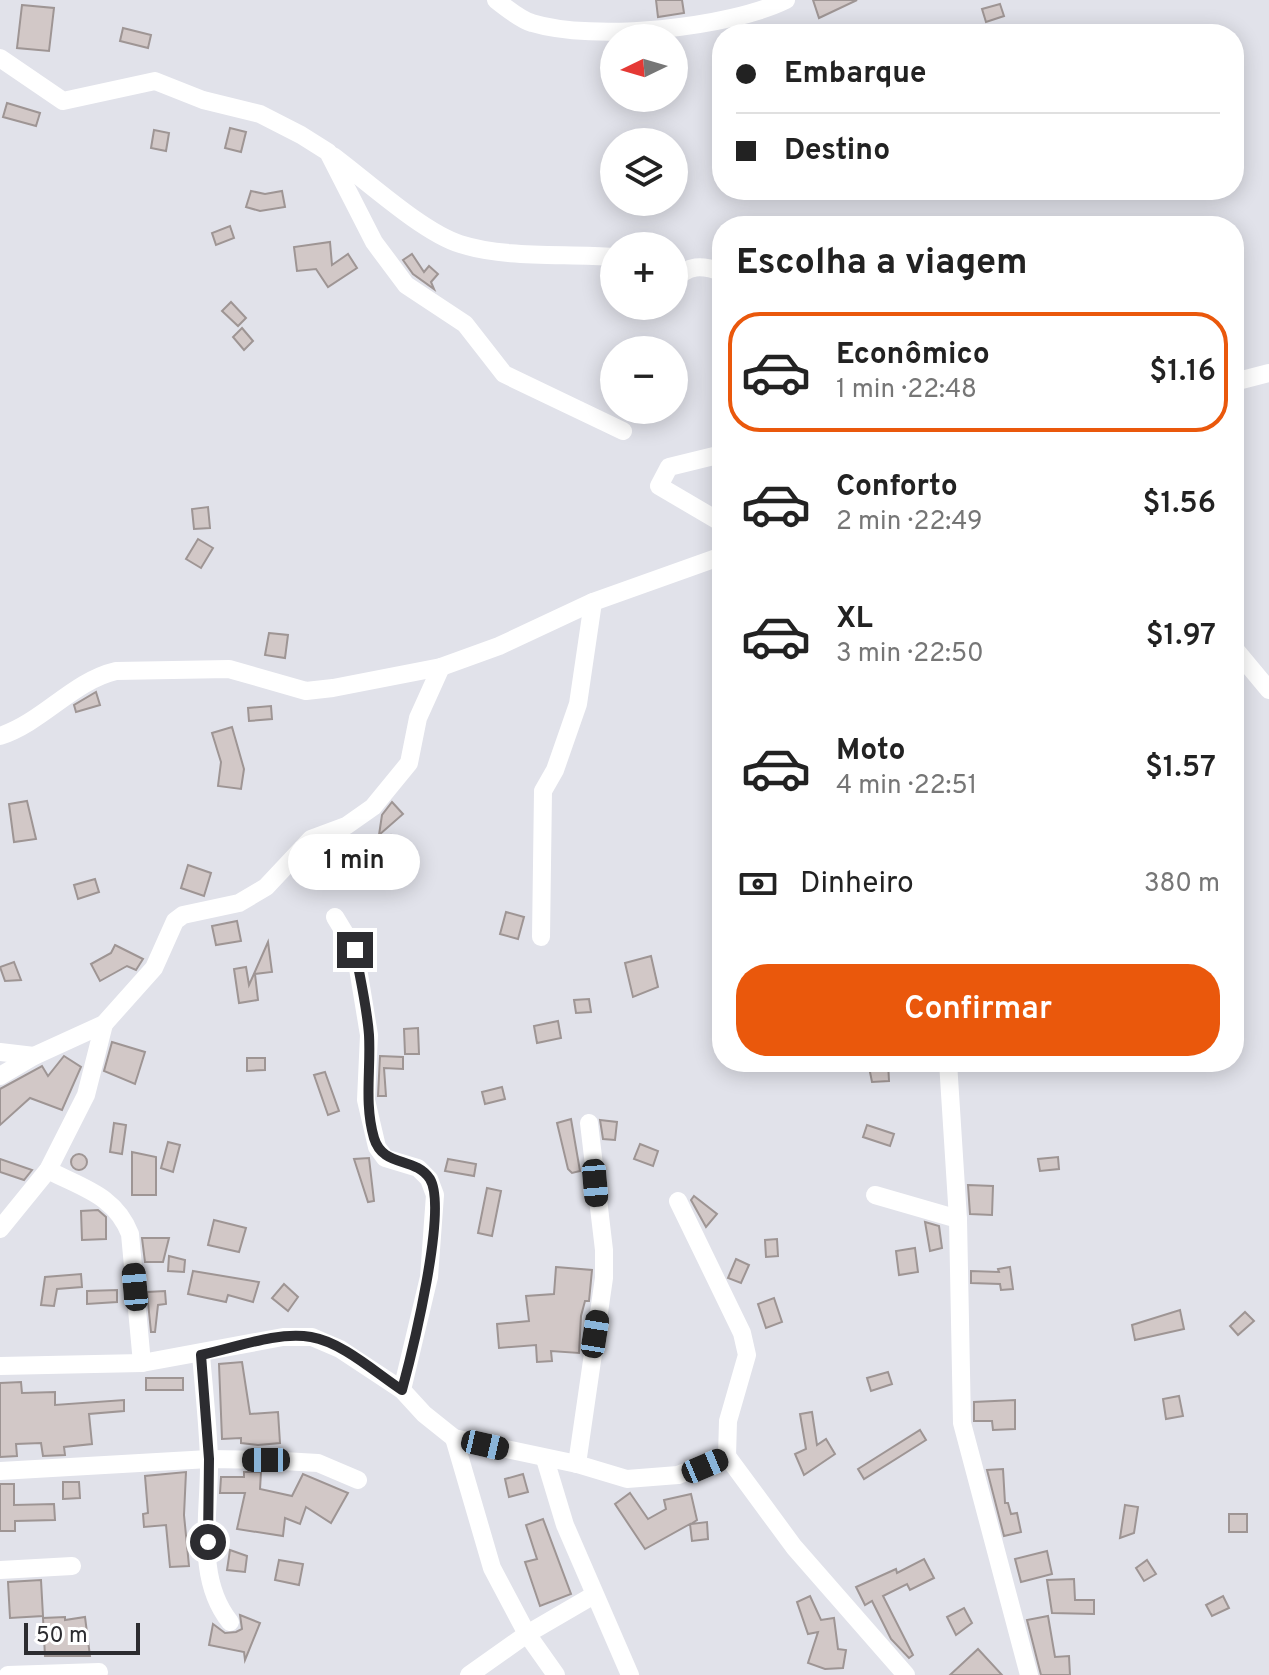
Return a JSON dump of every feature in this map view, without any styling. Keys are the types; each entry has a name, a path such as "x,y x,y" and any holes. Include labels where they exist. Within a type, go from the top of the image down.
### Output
{"street":[{"path":"496,0 531,23 620,32 763,11 786,0"},
{"path":"0,58 63,101 155,81 203,100 260,114 328,152 427,227 458,244 517,254 600,257"},
{"path":"328,152 374,242 406,285 465,324 504,374 623,431"},
{"path":"688,269 703,266 712,269"},
{"path":"1244,379 1269,373"},
{"path":"712,456 669,467 659,486 712,517"},
{"path":"0,736 45,714 100,674 116,671 229,669 306,691 441,667 499,646 593,602 712,560"},
{"path":"541,937 543,791 555,770 578,704 593,602"},
{"path":"1244,660 1269,690"},
{"path":"0,1076 34,1056 104,1024 154,968 175,921 183,915 239,903 266,887 299,848 346,826 373,807 409,763 418,718 441,667"},
{"path":"335,917 355,950 369,1035 366,1100 377,1147 385,1158 418,1168 429,1179 435,1195 429,1277 402,1390"},
{"path":"0,1229 48,1170 86,1095 104,1024"},
{"path":"0,1052 34,1056"},
{"path":"949,1072 958,1219 962,1423 1029,1675"},
{"path":"577,1464 604,1278 604,1250 589,1123"},
{"path":"48,1170 114,1204 123,1217 130,1234 142,1363"},
{"path":"875,1195 958,1219"},
{"path":"678,1201 742,1333 747,1355 728,1421 727,1456 794,1547 906,1675"},
{"path":"0,1366 142,1363 201,1355 283,1337 312,1337 340,1349 402,1390 424,1414 454,1438 577,1464 627,1479 678,1475 727,1456"},
{"path":"201,1355 209,1459 207,1570 217,1606 230,1622"},
{"path":"454,1438 492,1568 527,1634 556,1675"},
{"path":"0,1471 209,1459 318,1463 358,1480"},
{"path":"545,1459 552,1491 630,1675"},
{"path":"0,1570 72,1566"},
{"path":"469,1675 527,1634 594,1595"},
{"path":"8,1675 99,1672"}],"building":[{"path":"656,0 682,0 684,13 658,17"},
{"path":"813,0 857,0 819,18"},
{"path":"1000,4 1004,16 986,22 982,9"},
{"path":"22,5 54,8 49,51 17,48"},
{"path":"123,28 151,35 148,48 120,41"},
{"path":"7,103 40,113 36,126 3,117"},
{"path":"230,128 246,132 241,152 225,148"},
{"path":"154,130 169,133 166,151 151,148"},
{"path":"251,191 265,194 282,191 285,207 260,211 246,207"},
{"path":"230,226 234,238 216,245 212,233"},
{"path":"330,242 332,265 348,254 357,268 328,287 316,269 297,271 294,247"},
{"path":"412,254 424,272 429,266 438,274 431,282 434,289 413,274 403,260"},
{"path":"231,302 246,318 238,326 222,311"},
{"path":"242,328 253,341 244,350 233,337"},
{"path":"208,507 210,528 194,529 192,509"},
{"path":"198,539 213,548 201,568 186,559"},
{"path":"269,633 288,635 285,658 265,655"},
{"path":"96,692 100,705 76,712 74,705"},
{"path":"271,706 272,719 249,721 248,708"},
{"path":"232,727 244,769 241,789 218,786 221,762 212,733"},
{"path":"27,801 36,839 14,842 9,804"},
{"path":"392,802 403,814 379,835 382,815"},
{"path":"390,835 386,849 388,869 367,870 366,863 322,866 321,848"},
{"path":"188,865 211,873 204,896 181,888"},
{"path":"95,879 99,892 78,899 74,885"},
{"path":"506,912 524,917 518,939 500,934"},
{"path":"237,921 241,941 216,945 212,926"},
{"path":"268,942 272,972 255,974 258,1000 239,1003 234,969 246,967 249,985"},
{"path":"115,945 143,959 136,970 127,966 100,981 91,964 111,953"},
{"path":"651,956 658,987 633,997 625,963"},
{"path":"14,962 21,980 5,981 0,967"},
{"path":"589,999 591,1012 576,1013 574,1000"},
{"path":"558,1021 561,1038 537,1043 534,1026"},
{"path":"418,1028 419,1054 405,1054 404,1029"},
{"path":"112,1042 145,1052 135,1084 104,1071"},
{"path":"64,1056 81,1067 62,1110 30,1098 0,1125 0,1089 42,1066 48,1076"},
{"path":"380,1056 403,1057 403,1069 384,1068 386,1096 378,1096"},
{"path":"247,1058 265,1058 265,1070 247,1071"},
{"path":"325,1072 339,1111 328,1115 314,1075"},
{"path":"870,1072 889,1072 889,1081 872,1082"},
{"path":"502,1087 505,1099 485,1104 482,1092"},
{"path":"571,1119 580,1171 572,1173 568,1169 557,1123"},
{"path":"600,1120 617,1122 615,1140 603,1139"},
{"path":"114,1123 126,1125 122,1154 110,1152"},
{"path":"867,1125 894,1134 890,1146 863,1137"},
{"path":"168,1142 180,1145 173,1172 161,1168"},
{"path":"640,1144 658,1151 653,1166 634,1159"},
{"path":"132,1152 156,1157 156,1195 132,1195"},
{"path":"76,1154 82,1154 87,1162 85,1168 76,1170 71,1165 71,1159"},
{"path":"1058,1157 1059,1169 1040,1171 1038,1159"},
{"path":"369,1158 374,1201 368,1202 354,1159"},
{"path":"0,1159 32,1170 24,1180 0,1172"},
{"path":"448,1159 476,1164 474,1176 445,1171"},
{"path":"968,1185 993,1186 992,1215 970,1214"},
{"path":"487,1188 501,1191 492,1236 478,1233"},
{"path":"694,1196 717,1214 706,1227 691,1200"},
{"path":"98,1210 106,1217 106,1239 82,1240 81,1211"},
{"path":"214,1220 246,1228 239,1252 208,1245"},
{"path":"925,1222 939,1226 942,1248 930,1251"},
{"path":"142,1238 169,1238 163,1262 145,1262"},
{"path":"777,1239 778,1256 766,1257 765,1240"},
{"path":"915,1248 918,1272 899,1275 896,1251"},
{"path":"169,1256 185,1260 184,1272 168,1271"},
{"path":"736,1259 749,1265 741,1283 728,1278"},
{"path":"556,1267 592,1270 589,1301 585,1301 581,1316 579,1353 551,1351 552,1361 537,1362 536,1345 499,1348 497,1324 529,1321 526,1296 554,1294"},
{"path":"1010,1267 1013,1289 1001,1290 1000,1284 971,1283 971,1271 999,1272 998,1269"},
{"path":"193,1271 259,1282 253,1302 228,1295 226,1302 188,1294"},
{"path":"81,1274 82,1287 57,1289 54,1306 41,1305 45,1277"},
{"path":"284,1284 298,1297 288,1311 272,1298"},
{"path":"117,1290 117,1302 87,1304 87,1291"},
{"path":"165,1291 166,1304 158,1305 155,1332 151,1332 147,1292"},
{"path":"774,1298 782,1322 766,1328 758,1304"},
{"path":"1180,1310 1184,1329 1135,1340 1132,1325"},
{"path":"1245,1312 1254,1321 1238,1335 1230,1326"},
{"path":"242,1362 250,1414 278,1412 280,1443 258,1445 241,1443 241,1438 222,1439 219,1364"},
{"path":"888,1372 892,1384 871,1391 867,1378"},
{"path":"146,1378 183,1378 183,1390 146,1390"},
{"path":"21,1382 22,1393 55,1392 55,1405 124,1400 124,1411 89,1414 92,1444 64,1447 65,1455 43,1456 41,1443 16,1444 17,1456 0,1457 0,1383"},
{"path":"1179,1396 1183,1416 1166,1419 1163,1399"},
{"path":"1015,1400 1015,1429 993,1430 992,1421 974,1421 974,1402"},
{"path":"812,1412 817,1445 826,1439 835,1454 804,1475 795,1454 806,1449 800,1414"},
{"path":"920,1430 926,1440 864,1479 858,1469"},
{"path":"1003,1469 1005,1503 1008,1503 1011,1514 1017,1513 1021,1532 1004,1536 987,1470"},
{"path":"186,1472 184,1515 189,1566 170,1567 166,1525 144,1527 143,1514 148,1513 145,1476"},
{"path":"244,1472 261,1472 260,1489 292,1496 303,1474 348,1493 331,1523 306,1507 300,1524 285,1518 283,1536 237,1529 245,1493 220,1493 221,1477 244,1477"},
{"path":"523,1474 528,1492 509,1497 505,1479"},
{"path":"63,1482 79,1482 80,1498 63,1499"},
{"path":"0,1484 14,1484 14,1505 54,1504 55,1520 15,1521 15,1531 0,1531"},
{"path":"630,1493 648,1519 666,1509 664,1500 691,1494 697,1520 691,1524 707,1522 708,1539 692,1541 690,1524 645,1549 615,1504"},
{"path":"1125,1505 1138,1507 1134,1533 1120,1538"},
{"path":"1229,1514 1247,1514 1247,1532 1229,1532"},
{"path":"543,1519 571,1594 540,1606 525,1562 537,1559 526,1525"},
{"path":"230,1550 247,1556 245,1572 227,1570"},
{"path":"1047,1551 1052,1574 1021,1582 1015,1559"},
{"path":"924,1559 934,1578 910,1590 907,1584 883,1596 913,1655 909,1658 891,1639 872,1601 865,1605 856,1587 896,1569 897,1573"},
{"path":"279,1560 303,1564 299,1585 275,1580"},
{"path":"1147,1560 1156,1574 1144,1581 1136,1568"},
{"path":"1074,1579 1075,1600 1094,1600 1094,1614 1052,1613 1047,1580"},
{"path":"41,1580 43,1616 10,1618 8,1582"},
{"path":"810,1596 821,1620 834,1618 838,1649 846,1650 843,1668 825,1669 808,1663 818,1632 808,1634 797,1602"},
{"path":"1223,1596 1229,1608 1212,1616 1206,1605"},
{"path":"964,1608 972,1623 956,1635 947,1617"},
{"path":"240,1615 260,1623 245,1660 244,1652 209,1645 213,1624 225,1633 236,1632 242,1629"},
{"path":"1048,1616 1055,1657 1069,1656 1070,1675 1041,1675 1027,1620"},
{"path":"65,1617 65,1620 85,1617 90,1656 45,1656 43,1618"},
{"path":"978,1649 1002,1675 950,1675"}],"route":[{"path":"208,1542 209,1459 201,1355 283,1337 312,1337 340,1349 402,1390 418,1331 429,1277 428,1256 435,1195 429,1179 418,1168 385,1158 377,1147 366,1100 369,1035 355,950"}]}
